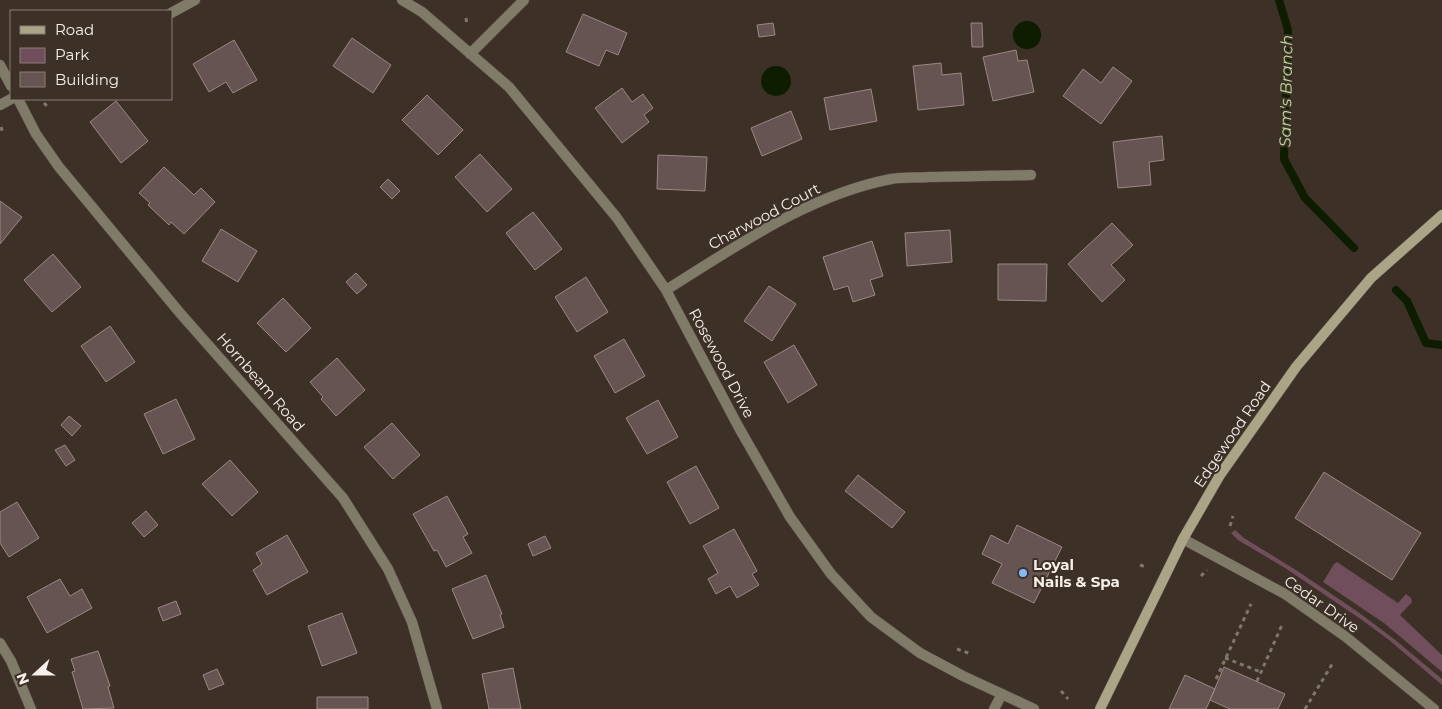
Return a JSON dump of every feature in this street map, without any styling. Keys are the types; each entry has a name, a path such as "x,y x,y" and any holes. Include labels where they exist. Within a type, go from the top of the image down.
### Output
{"main road":[{"name":"Edgewood Road","path":"1100,709 1183,539 1220,475 1296,366 1372,278 1442,215"}],"street":[{"path":"172,12 195,0"},
{"name":"Rosewood Drive","path":"402,0 422,12 509,87 617,218 666,290 738,426 790,517 831,574 871,617 920,652 963,676 1034,709"},
{"path":"470,54 524,0"},
{"path":"0,65 10,84"},
{"name":"Hornbeam Road","path":"19,100 36,134 59,167 180,313 343,498 388,569 412,622 437,709"},
{"name":"Charwood Court","path":"666,290 716,259 822,200 861,187 892,179 1031,176"},
{"name":"Cedar Drive","path":"1183,539 1285,594 1346,637 1434,709"},
{"path":"0,643 11,661 32,709"},
{"path":"994,709 1002,694"}],"path":[{"path":"466,18 467,25"},
{"path":"1,127 3,133"},
{"path":"1230,526 1233,516"},
{"path":"1140,565 1146,568"},
{"path":"1216,679 1251,604"},
{"path":"1256,681 1282,625"},
{"path":"957,649 971,654"},
{"path":"1226,658 1261,672"},
{"path":"1305,709 1334,661"},
{"path":"1061,691 1068,699"}],"green space":[{"path":"1235,530 1244,538 1358,612 1442,679 1442,685 1389,640 1362,620 1285,568 1238,540 1231,533"},
{"path":"1337,562 1398,603 1406,594 1411,598 1412,602 1400,615 1442,655 1442,672 1384,623 1323,582"}],"shaded area":[{"path":"1027,21 1037,25 1041,35 1037,45 1027,49 1017,45 1013,35 1017,25"},
{"path":"776,66 782,67 790,75 790,87 782,95 776,96 770,95 762,87 761,81 762,75 770,67"}],"building":[{"path":"583,14 627,33 618,55 606,50 599,66 566,52"},
{"path":"773,23 775,35 759,37 757,25"},
{"path":"971,23 982,23 983,47 972,47"},
{"path":"352,38 391,65 373,93 333,66"},
{"path":"234,40 257,80 233,93 226,82 209,92 193,64"},
{"path":"1016,50 1018,61 1027,60 1034,92 993,101 983,57"},
{"path":"941,63 942,75 961,73 964,105 918,110 913,66"},
{"path":"1113,67 1132,81 1101,124 1063,96 1083,69 1101,83"},
{"path":"622,88 632,102 643,94 653,108 644,115 649,122 622,143 595,108"},
{"path":"871,89 877,121 830,130 824,98"},
{"path":"427,95 463,130 438,155 402,120"},
{"path":"116,101 148,141 121,163 90,122"},
{"path":"791,111 802,139 762,156 751,128"},
{"path":"1162,136 1164,160 1149,162 1151,185 1118,188 1113,142"},
{"path":"480,154 512,189 487,212 455,177"},
{"path":"658,155 707,157 705,191 657,189"},
{"path":"164,167 194,195 201,188 215,202 184,234 171,222 169,225 148,205 150,203 139,193"},
{"path":"388,179 400,191 392,199 380,187"},
{"path":"0,201 22,217 0,244"},
{"path":"533,212 562,249 535,270 506,233"},
{"path":"1112,223 1133,245 1111,265 1125,280 1102,302 1068,264"},
{"path":"221,229 257,251 238,282 202,261"},
{"path":"950,230 952,262 907,266 905,233"},
{"path":"872,241 883,276 870,280 875,295 853,302 848,286 834,290 823,257"},
{"path":"53,254 81,287 52,312 24,280"},
{"path":"998,264 1047,264 1046,301 998,300"},
{"path":"356,273 367,285 357,294 346,282"},
{"path":"586,277 608,312 577,332 555,297"},
{"path":"769,286 796,304 772,341 744,321"},
{"path":"283,298 311,328 286,352 257,323"},
{"path":"110,326 135,362 106,382 81,346"},
{"path":"624,339 645,376 615,393 594,356"},
{"path":"794,345 817,385 788,403 764,362"},
{"path":"337,358 365,390 336,416 321,399 323,397 310,382"},
{"path":"176,399 195,439 163,454 144,414"},
{"path":"658,400 678,437 647,454 626,418"},
{"path":"69,416 81,426 72,436 61,425"},
{"path":"392,423 420,455 393,479 364,447"},
{"path":"65,445 75,460 66,466 55,450"},
{"path":"230,460 258,492 232,516 202,484"},
{"path":"696,466 719,508 690,524 667,482"},
{"path":"1324,472 1421,533 1392,580 1295,518"},
{"path":"858,475 905,512 892,528 845,491"},
{"path":"447,496 468,534 463,537 472,553 446,567 437,550 434,551 413,514"},
{"path":"17,502 39,538 9,557 0,543 0,512"},
{"path":"146,511 158,525 144,537 132,523"},
{"name":"Loyal Nails & Spa","path":"1017,525 1062,547 1034,603 992,583 1002,564 982,554 991,535 1008,544"},
{"path":"734,529 757,571 752,574 759,585 737,598 730,586 716,594 708,579 718,573 703,546"},
{"path":"287,535 308,572 267,595 253,570 262,564 256,553"},
{"path":"545,536 551,548 533,556 528,544"},
{"path":"486,575 502,614 500,615 504,627 473,639 452,589"},
{"path":"60,579 70,596 82,589 92,608 47,633 27,597"},
{"path":"176,601 181,614 163,621 158,608"},
{"path":"342,613 357,653 322,666 308,626"},
{"path":"98,651 110,686 108,687 114,708 83,709 72,672 75,671 71,659"},
{"path":"1224,667 1285,694 1278,709 1230,709 1210,700"},
{"path":"513,668 521,709 489,709 482,674"},
{"path":"217,669 224,684 209,690 203,675"},
{"path":"1185,675 1215,689 1206,709 1169,709"},
{"path":"317,697 368,697 368,709 317,709"}],"waterway":[{"name":"Sam's Branch","path":"1279,0 1288,30 1284,159 1305,198 1354,248"},
{"name":"Sam's Branch","path":"1396,290 1407,301 1426,343 1442,345"}],"place":[{"name":"Loyal Nails & Spa","path":"1023,573"}]}
